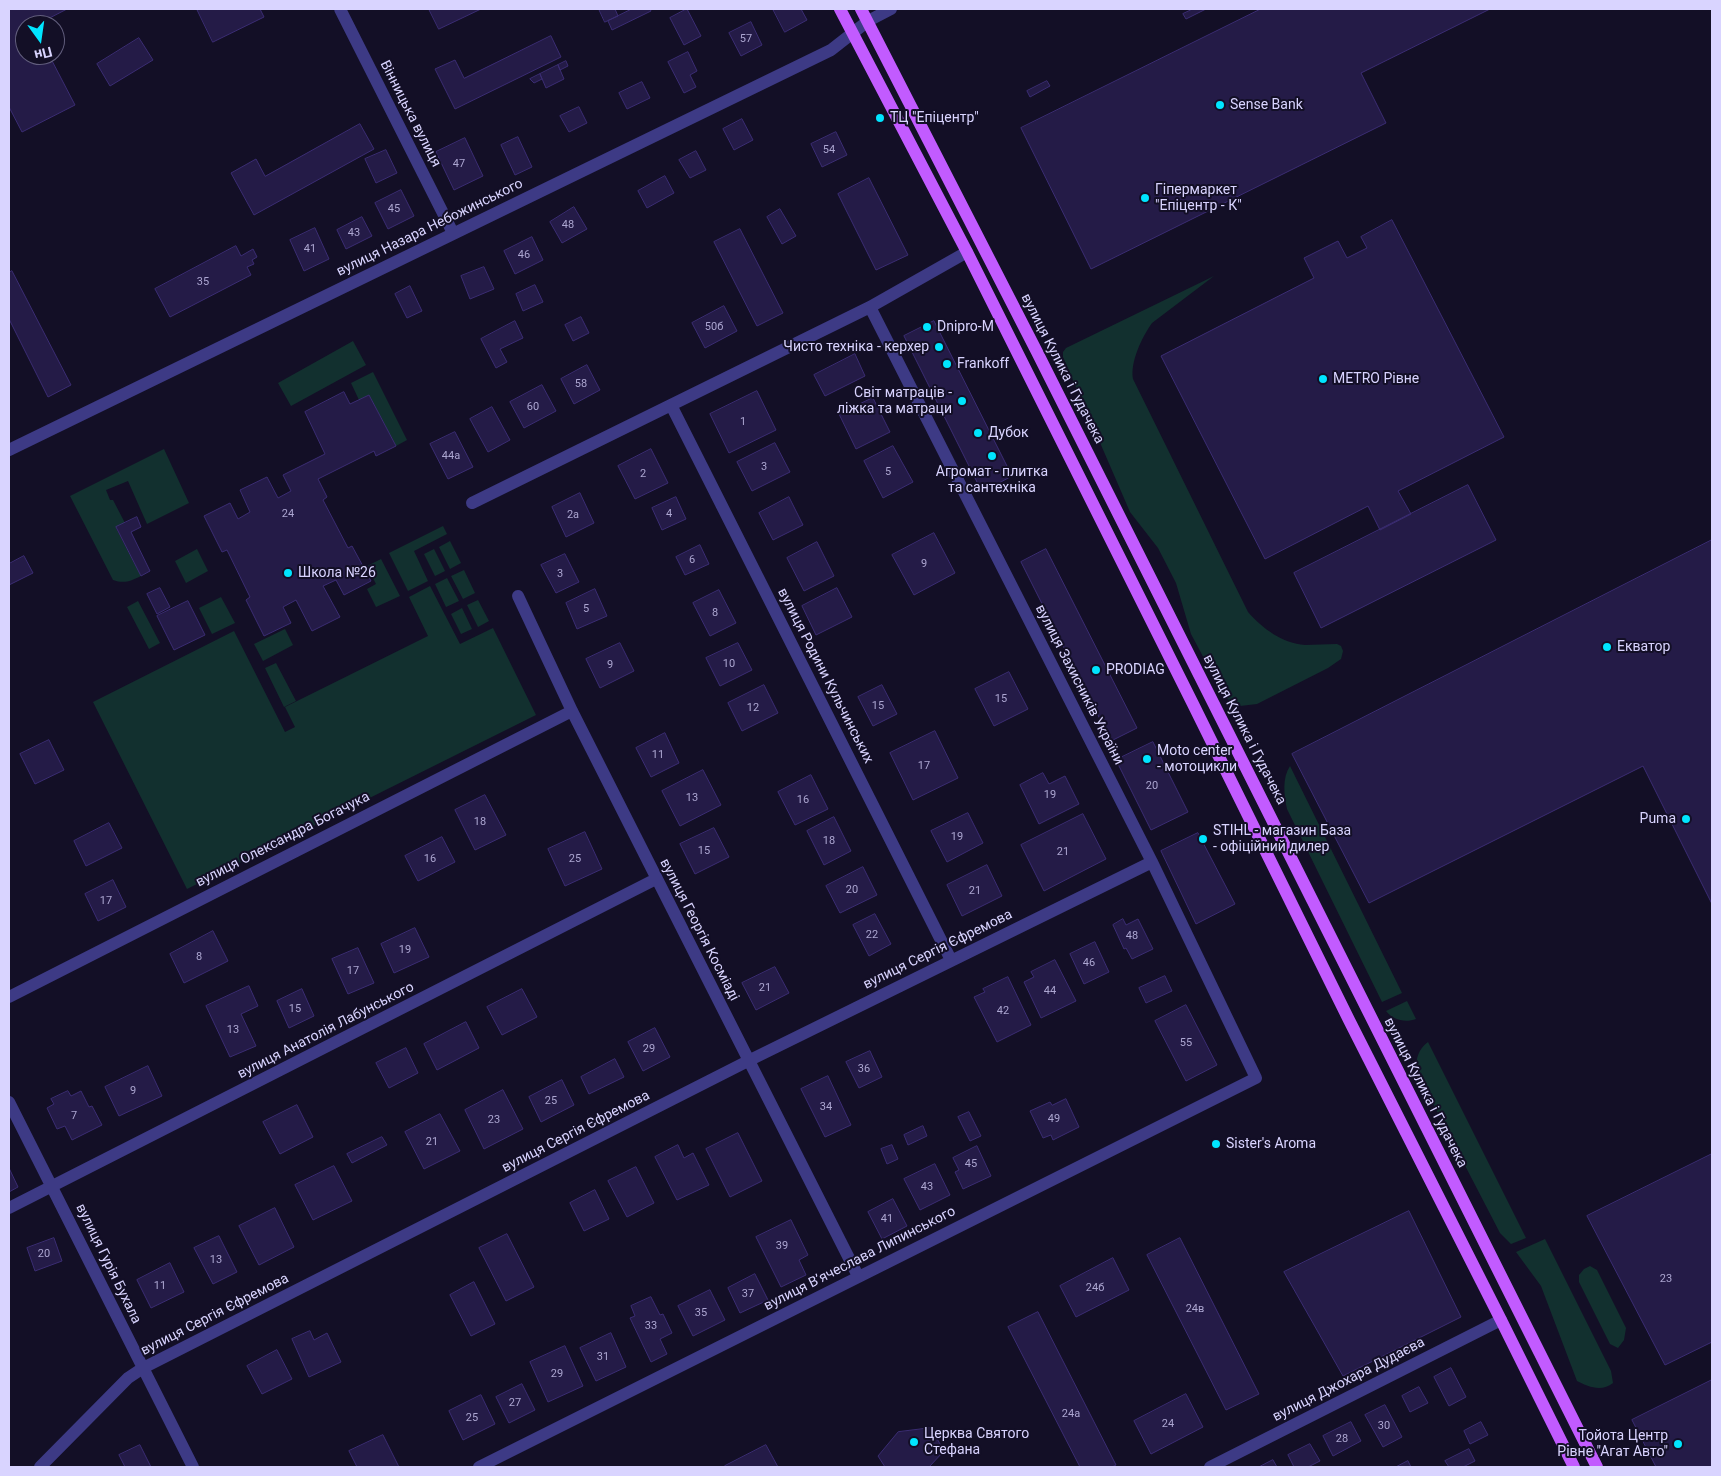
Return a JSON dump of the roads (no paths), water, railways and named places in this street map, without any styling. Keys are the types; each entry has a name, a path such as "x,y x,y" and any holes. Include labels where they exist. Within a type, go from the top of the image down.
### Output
{"main road":[{"name":"вулиця Кулика і Гудачека","path":"840,9 860,27 1055,388 1597,1467"},
{"name":"вулиця Кулика і Гудачека","path":"861,9 860,27 967,252 1353,1028 1574,1467"}],"street":[{"name":"Вінницька вулиця","path":"340,9 453,233"},
{"name":"вулиця Назара Небожинського","path":"9,450 831,50 860,27 891,9"},
{"path":"472,503 870,307 967,252"},
{"name":"вулиця Захисників України","path":"870,307 1152,862 1256,1078"},
{"name":"вулиця Родини Кульчинських","path":"671,405 951,960"},
{"name":"вулиця Георгія Косміаді","path":"518,596 572,711 858,1276"},
{"name":"вулиця Олександра Богачука","path":"9,996 572,711"},
{"name":"вулиця Сергія Єфремова","path":"40,1467 128,1378 143,1368 750,1060 1152,862"},
{"name":"вулиця Анатолія Лабунського","path":"9,1208 656,879"},
{"name":"вулиця Вʼячеслава Липинського","path":"479,1467 1256,1078"},
{"name":"вулиця Гурія Бухала","path":"9,1102 193,1467"},
{"name":"вулиця Джохара Дудаєва","path":"1210,1467 1501,1320"}],"place":[{"name":"Sense Bank","path":"1220,105"},
{"name":"ТЦ \"Епіцентр\"","path":"880,118"},
{"name":"Гіпермаркет \"Епіцентр - К\"","path":"1145,198"},
{"name":"Dnipro-M","path":"927,327"},
{"name":"Чисто техніка - керхер","path":"939,347"},
{"name":"Frankoff","path":"947,364"},
{"name":"METRO Рівне","path":"1323,379"},
{"name":"Світ матраців - ліжка та матраци","path":"962,401"},
{"name":"Дубок","path":"978,433"},
{"name":"Агромат - плитка та сантехніка","path":"992,456"},
{"name":"Школа №26","path":"288,573"},
{"name":"Екватор","path":"1607,647"},
{"name":"PRODIAG","path":"1096,670"},
{"name":"Moto center - мотоцикли","path":"1147,759"},
{"name":"Puma","path":"1686,819"},
{"name":"STIHL - магазин База - офіційний дилер","path":"1203,839"},
{"name":"Sister's Aroma","path":"1216,1144"},
{"name":"Церква Святого Стефана","path":"914,1442"},
{"name":"Тойота Центр Рівне \"Агат Авто\"","path":"1678,1444"}]}
